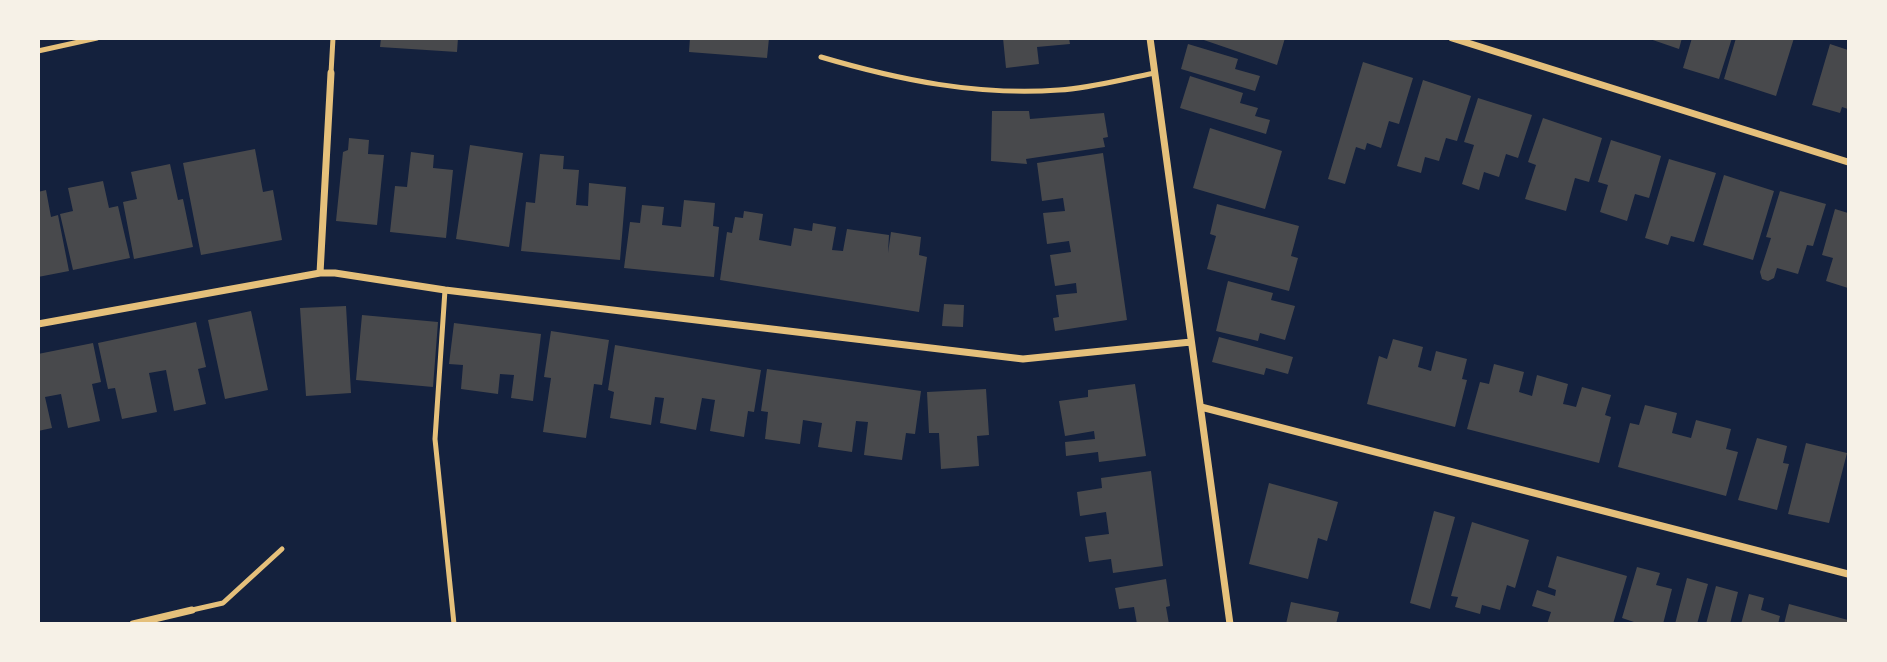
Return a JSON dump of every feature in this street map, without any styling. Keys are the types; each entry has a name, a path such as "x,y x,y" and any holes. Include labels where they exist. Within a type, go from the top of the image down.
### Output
{"street":[{"path":"1150,38 1230,624"},
{"path":"1452,38 1849,162"},
{"path":"320,273 331,73"},
{"path":"38,324 320,273 1023,359 1191,342"},
{"path":"1201,407 1849,574"},
{"path":"133,624 192,610"}],"lane":[{"path":"38,51 97,38"},
{"path":"331,73 333,38"},
{"path":"821,57 897,79 979,90 1060,90 1154,73"},
{"path":"445,290 435,439 454,624"},
{"path":"192,610 223,603 282,549"}],"building":[{"path":"381,38 458,38 457,52 380,47"},
{"path":"690,38 769,38 767,58 689,52"},
{"path":"1003,38 1069,38 1070,44 1037,47 1039,64 1006,68"},
{"path":"1198,38 1285,38 1277,65"},
{"path":"1647,38 1682,38 1679,49"},
{"path":"1692,38 1732,38 1719,79 1683,68"},
{"path":"1736,38 1794,38 1776,96 1724,79"},
{"path":"1188,44 1238,59 1235,69 1260,76 1255,91 1181,69"},
{"path":"1830,44 1848,50 1848,109 1842,107 1840,113 1812,105"},
{"path":"1363,62 1413,78 1399,124 1389,121 1381,148 1367,143 1365,150 1356,147 1345,184 1328,179"},
{"path":"1190,76 1243,93 1240,103 1258,108 1255,116 1270,120 1266,134 1180,108"},
{"path":"1423,80 1471,96 1457,141 1446,138 1439,161 1425,157 1421,173 1397,166"},
{"path":"1478,98 1532,115 1518,158 1506,154 1499,177 1484,172 1479,190 1462,184 1474,145 1464,142"},
{"path":"992,111 1029,111 1030,119 1104,113 1108,137 1103,138 1105,147 1026,159 1027,164 991,161"},
{"path":"1543,118 1602,138 1589,182 1575,178 1566,211 1525,199 1536,165 1528,162"},
{"path":"1210,128 1282,151 1265,209 1193,188"},
{"path":"349,138 369,140 368,154 384,155 377,225 336,221 343,152 348,150"},
{"path":"1611,140 1661,156 1649,198 1635,194 1627,221 1600,212 1608,185 1598,182"},
{"path":"470,145 523,153 509,247 456,239"},
{"path":"255,149 263,192 273,190 282,240 201,255 183,163"},
{"path":"411,152 434,155 433,168 453,170 446,238 390,232 395,186 407,187"},
{"path":"1103,153 1127,320 1055,331 1053,318 1059,317 1056,295 1077,293 1076,283 1055,286 1050,255 1071,252 1069,241 1047,244 1043,213 1065,211 1063,198 1042,201 1037,163"},
{"path":"540,154 564,156 563,169 579,170 576,205 588,206 589,183 626,187 620,260 521,251 526,202 535,203"},
{"path":"1669,159 1716,173 1694,242 1671,236 1668,245 1645,238"},
{"path":"170,164 178,200 183,199 193,247 134,259 123,202 137,199 131,172"},
{"path":"1724,175 1774,191 1753,260 1703,245"},
{"path":"103,181 109,208 118,206 130,258 73,270 60,214 73,211 68,188"},
{"path":"46,190 51,217 58,215 69,271 38,277 38,192"},
{"path":"1780,191 1826,204 1813,246 1807,245 1798,274 1777,268 1774,278 1768,281 1762,279 1760,272 1771,238 1766,237"},
{"path":"684,200 715,203 713,226 719,227 714,277 624,268 630,222 640,223 642,205 664,207 662,225 681,227"},
{"path":"1217,204 1299,226 1291,256 1298,258 1289,291 1207,269 1216,236 1210,234"},
{"path":"1835,209 1848,213 1848,288 1826,281 1833,258 1822,255"},
{"path":"744,211 763,214 759,240 791,246 794,228 812,231 813,223 836,227 832,250 843,251 847,229 889,235 888,253 891,232 921,237 919,255 927,257 919,312 720,280 727,232 732,233 735,217 743,218"},
{"path":"1228,281 1273,293 1271,300 1295,306 1285,340 1260,333 1258,341 1216,331"},
{"path":"944,304 964,305 963,327 942,326"},
{"path":"346,306 351,393 306,396 300,308"},
{"path":"251,311 268,390 225,399 208,320"},
{"path":"362,315 438,322 433,387 356,380"},
{"path":"196,322 206,367 198,369 206,404 174,411 166,370 149,373 157,412 122,419 115,388 108,389 98,343"},
{"path":"454,323 541,334 533,401 511,398 514,375 500,374 498,394 461,389 463,365 449,364"},
{"path":"551,331 609,340 602,385 594,384 586,438 543,432 551,378 544,377"},
{"path":"1219,337 1293,357 1288,374 1266,368 1264,375 1212,362"},
{"path":"1393,339 1423,347 1418,367 1431,371 1436,351 1467,359 1462,379 1467,380 1455,427 1367,404 1379,356 1387,359"},
{"path":"93,343 101,382 92,384 100,421 68,428 61,394 45,397 52,428 38,431 38,354"},
{"path":"615,345 761,370 754,412 748,411 744,437 710,431 715,400 702,398 696,430 660,423 664,398 655,397 651,425 610,418 614,392 608,390"},
{"path":"1494,364 1524,372 1519,392 1532,396 1537,375 1568,384 1563,404 1576,407 1582,387 1611,395 1605,415 1611,417 1599,463 1467,429 1480,382 1489,384"},
{"path":"767,369 921,391 915,434 906,433 902,460 864,455 868,422 856,421 852,452 818,447 822,423 803,420 800,444 765,439 768,412 761,411"},
{"path":"1135,384 1146,456 1099,462 1098,452 1066,456 1065,442 1095,439 1094,431 1065,436 1059,401 1088,397 1088,390"},
{"path":"986,389 989,435 977,436 979,466 941,469 939,433 929,433 927,392"},
{"path":"1645,405 1677,413 1672,433 1691,438 1696,420 1731,429 1726,449 1738,452 1726,496 1618,467 1630,423 1639,425"},
{"path":"1757,438 1787,446 1783,463 1789,464 1777,510 1738,500"},
{"path":"1806,443 1847,453 1829,523 1788,514"},
{"path":"1151,471 1163,566 1113,573 1111,559 1089,562 1085,537 1109,534 1106,512 1080,516 1077,492 1102,488 1101,478"},
{"path":"1269,483 1338,502 1327,541 1318,538 1308,579 1249,564"},
{"path":"1434,511 1455,517 1430,609 1410,603"},
{"path":"1472,522 1529,540 1515,588 1507,585 1500,610 1482,605 1480,614 1455,607 1458,597 1451,596"},
{"path":"1557,556 1627,576 1613,624 1547,624 1551,612 1532,606 1537,590 1555,596 1556,590 1548,587"},
{"path":"1637,567 1660,573 1656,585 1672,589 1663,624 1640,624 1622,618"},
{"path":"1687,578 1708,584 1697,624 1675,624"},
{"path":"1166,579 1170,606 1166,607 1169,624 1137,624 1134,607 1119,609 1115,588"},
{"path":"1716,586 1738,592 1730,624 1706,624"},
{"path":"1749,594 1764,598 1761,610 1780,616 1778,624 1741,624"},
{"path":"1291,602 1339,612 1336,624 1286,624"},
{"path":"1789,604 1848,620 1848,624 1784,624"}]}
